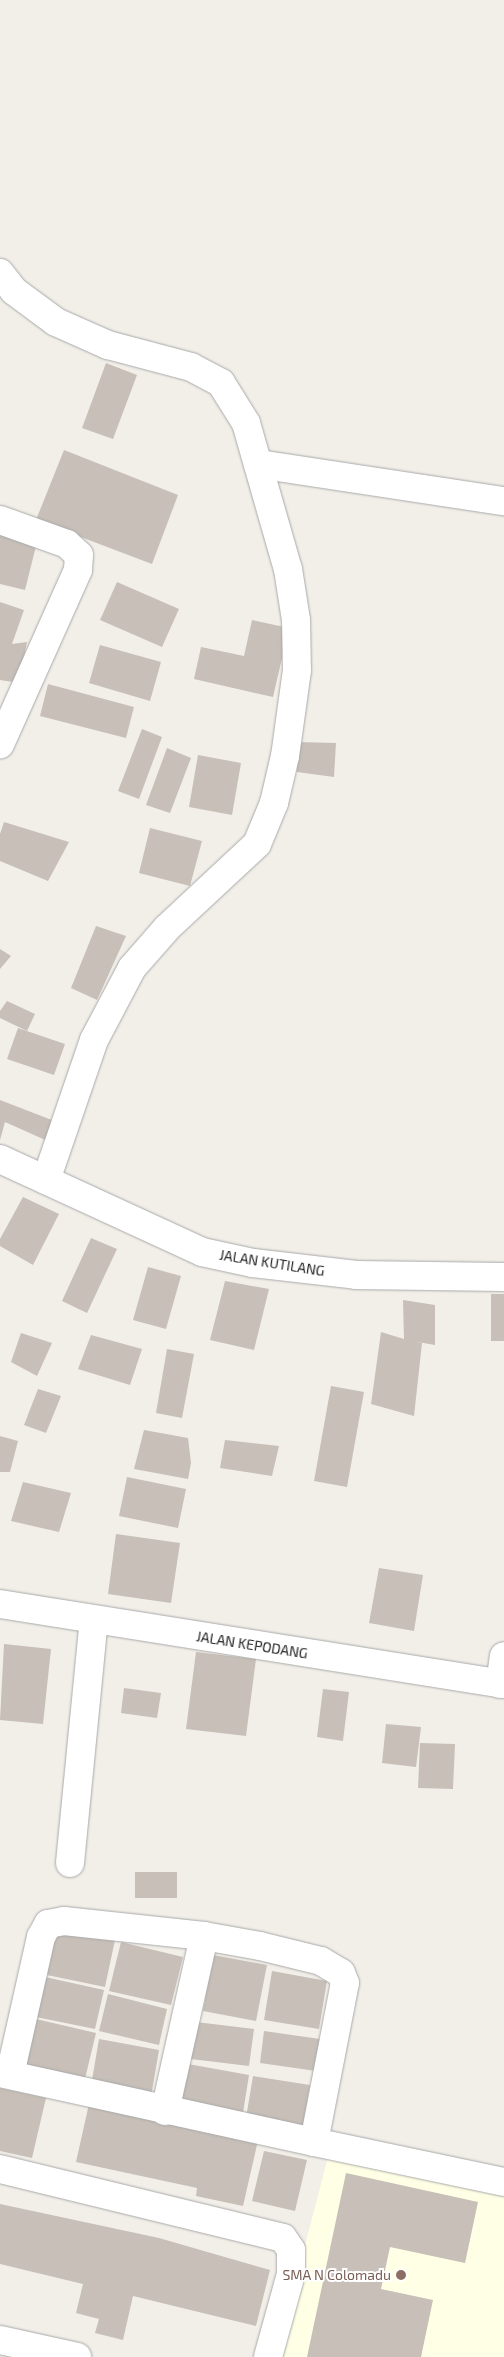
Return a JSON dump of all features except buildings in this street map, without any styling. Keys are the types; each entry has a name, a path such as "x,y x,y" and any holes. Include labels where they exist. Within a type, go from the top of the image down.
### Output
{"street":[{"path":"0,273 14,291 56,322 108,345 191,366 221,383 246,423 288,569 296,620 297,670 285,756 274,803 257,844 167,928 132,968 94,1040 46,1180"},
{"path":"258,464 504,501"},
{"path":"0,520 68,544 79,555 78,570 9,699 0,744"},
{"name":"JALAN KUTILANG","path":"0,1159 202,1252 253,1263 356,1274 504,1277"},
{"name":"JALAN KEPODANG","path":"0,1604 502,1684"},
{"path":"70,1863 94,1620"},
{"path":"502,1684 504,1656"},
{"path":"314,2142 345,1995 341,1973 321,1962 204,1936 64,1921 48,1924 41,1937 5,2074 165,2111 504,2182"},
{"path":"165,2111 204,1936"},
{"path":"0,2169 282,2238 291,2250 291,2274 268,2357"},
{"path":"0,2340 78,2357"}],"shaded area":[{"name":"SMA N Colomadu","path":"328,2157 504,2193 504,2357 276,2357"}],"place":[{"name":"SMA N Colomadu","path":"401,2275"}]}
